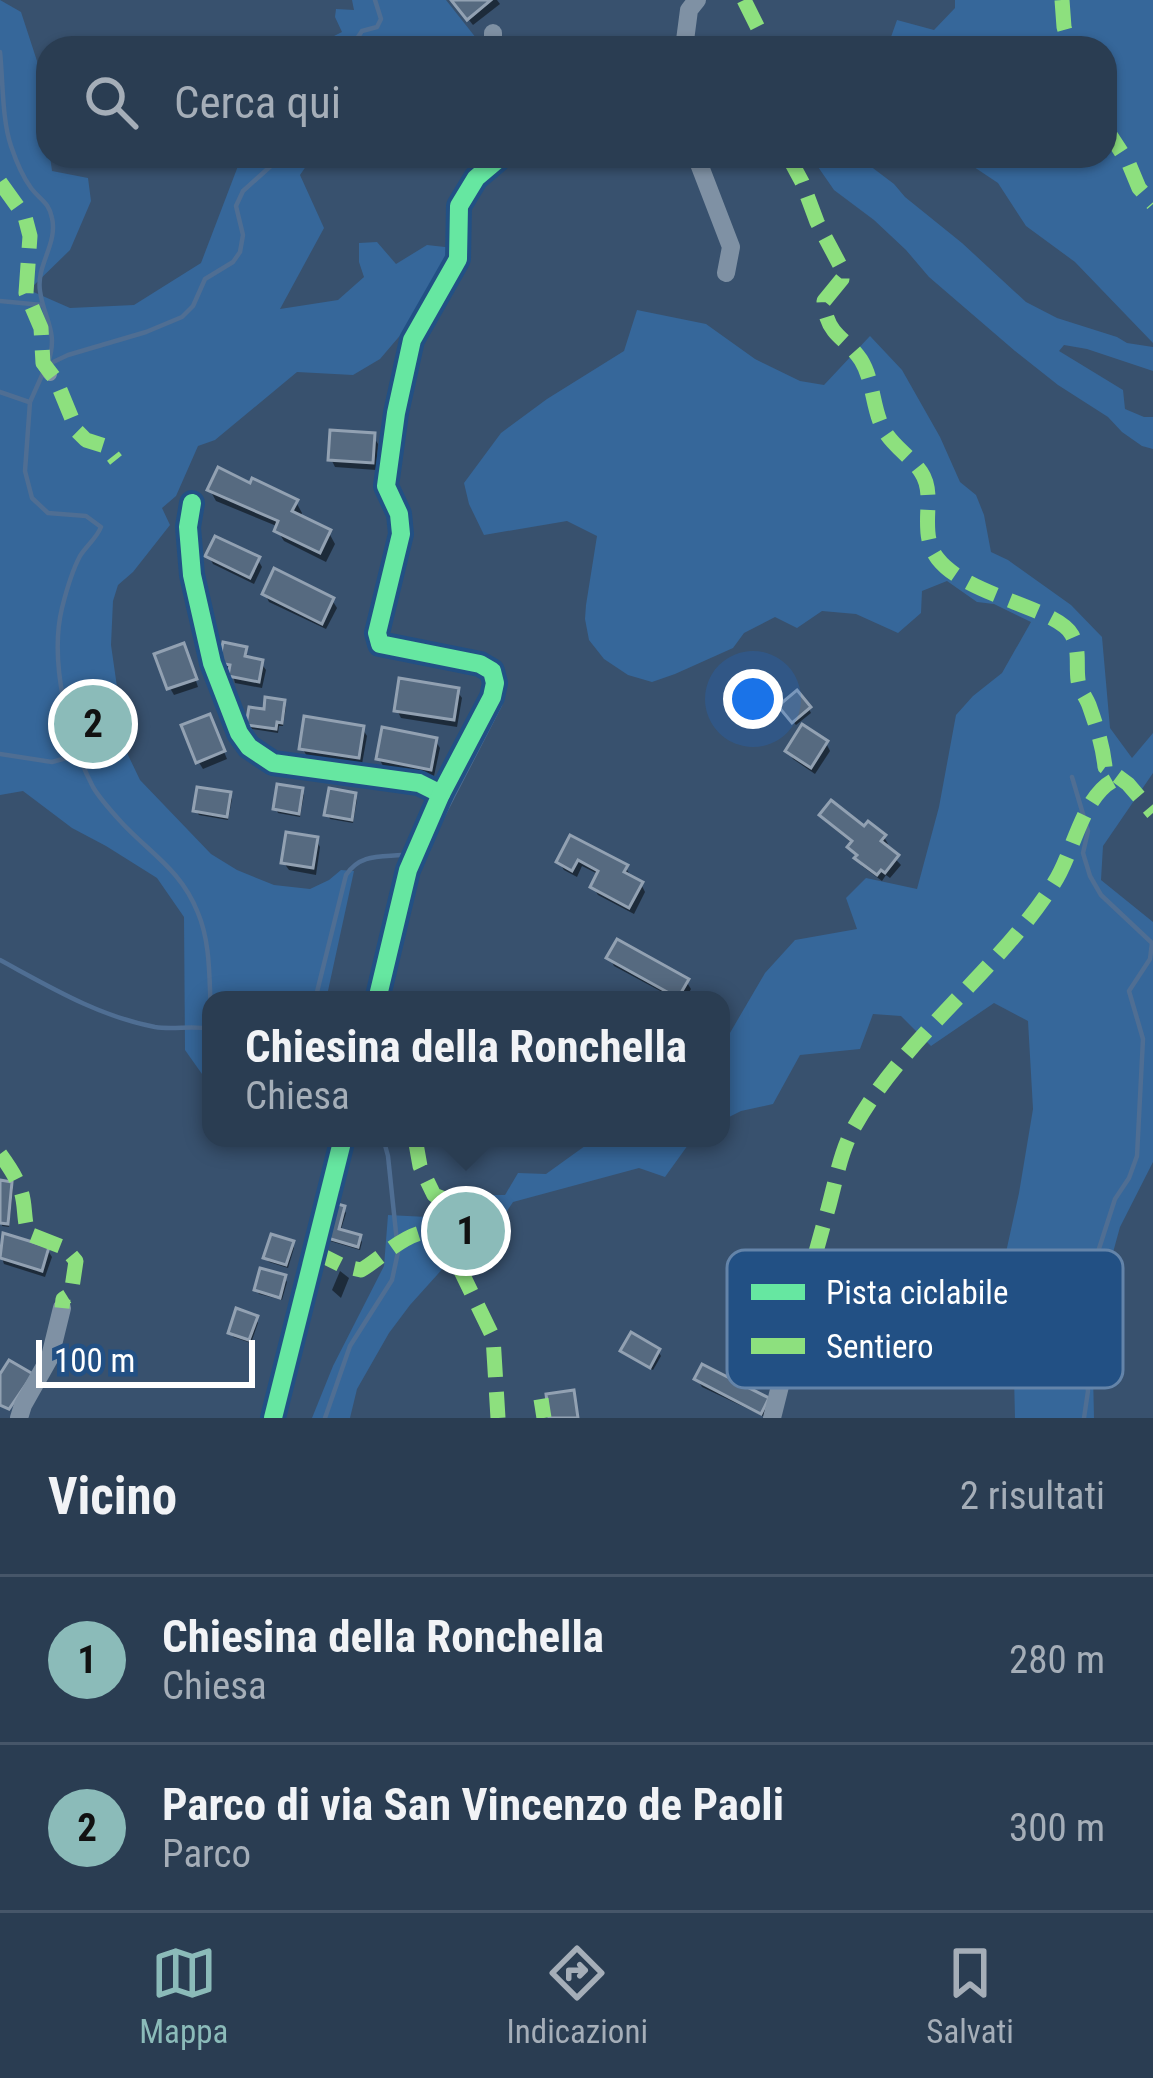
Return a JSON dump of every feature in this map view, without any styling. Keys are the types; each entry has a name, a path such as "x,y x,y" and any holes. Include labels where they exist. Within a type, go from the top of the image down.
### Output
{"street":[{"path":"685,36 688,10 697,0"},
{"path":"379,991 408,870 495,683 492,671 480,664 380,644 377,633 401,534 399,514 386,486 412,340 458,259 459,206 488,168"},
{"path":"701,168 731,247 726,273"},
{"path":"192,503 188,526 192,575 212,664 249,747 273,764 419,783 441,794"},
{"path":"273,1418 341,1147"},
{"path":"19,1418 50,1357 62,1308"},
{"path":"772,1418 780,1388"}],"shaded area":[{"path":"0,0 21,12 36,58 36,168 88,178 91,201 70,250 29,290 70,308 134,305 201,263 237,168 305,168 300,175 324,228 280,309 338,300 364,277 359,243 377,242 396,264 427,245 454,248 432,298 380,359 353,375 297,372 215,440 198,446 176,496 162,508 170,525 118,585 113,601 111,645 121,715 128,755 140,780 211,854 237,870 274,885 310,889 341,870 354,871 328,991 202,991 202,1074 185,1050 184,917 157,878 72,828 23,791 0,795"},
{"path":"352,0 446,0 474,36 334,36 342,32 336,9 354,10"},
{"path":"955,0 1153,0 1153,343 1075,262 1026,226 998,183 976,168 1117,168 1117,36 891,36 897,20 934,30 955,8"},
{"path":"819,168 873,168 1026,302 1127,343 1153,347 1153,371 1087,349 1064,345 1059,351 1123,390 1125,409 1153,417 1153,449 1122,432 1015,351 929,277 874,220 834,190"},
{"path":"637,310 706,324 755,359 800,381 824,385 870,336 902,370 960,482 976,495 991,552 1071,605 1102,637 1110,728 1132,758 1153,733 1153,773 1103,846 1101,880 1153,922 1153,1162 1120,1227 1114,1250 1007,1250 1033,1109 1028,1021 994,1003 931,1046 901,1016 873,1014 860,1049 800,1055 773,1104 730,1116 730,1033 765,973 795,940 857,929 846,898 866,878 917,889 956,715 1002,673 1031,622 994,604 977,602 947,581 922,591 921,613 898,633 856,614 822,611 797,628 775,617 744,633 733,648 675,674 652,682 628,675 604,659 589,640 586,605 597,536 567,521 484,535 464,483 501,433 624,351"},
{"path":"584,1147 687,1147 665,1177 639,1168 513,1202 495,1229 455,1255 410,1305 357,1389 350,1418 312,1418 384,1266 388,1215 427,1217 469,1206 484,1195 505,1195 518,1173 546,1174"},
{"path":"1014,1388 1093,1388 1094,1418 1015,1418"}],"building":[{"path":"451,0 491,0 467,20"},
{"path":"330,430 375,433 373,463 328,460"},
{"path":"218,467 298,500 292,511 331,530 320,553 274,531 278,521 207,490"},
{"path":"215,536 260,557 250,578 205,556"},
{"path":"274,568 334,598 322,624 262,594"},
{"path":"223,642 247,647 245,656 263,660 259,682 228,676 230,665 219,663"},
{"path":"184,643 197,679 167,689 154,654"},
{"path":"399,678 459,688 454,720 394,711"},
{"path":"797,690 811,707 792,723 778,706"},
{"path":"265,697 285,700 282,723 277,722 276,729 246,725 249,707 264,709"},
{"path":"210,714 225,751 196,763 181,725"},
{"path":"304,716 364,726 359,758 299,749"},
{"path":"802,724 828,741 811,768 785,751"},
{"path":"382,727 437,738 431,770 376,759"},
{"path":"277,784 303,788 299,814 273,809"},
{"path":"197,787 231,792 227,817 193,811"},
{"path":"329,788 356,793 352,820 324,815"},
{"path":"831,800 864,826 868,821 886,835 881,841 899,855 885,873 881,870 877,875 854,858 857,855 847,847 852,841 819,815"},
{"path":"286,832 318,837 313,868 281,863"},
{"path":"570,835 628,865 624,872 643,882 629,908 590,887 598,871 578,860 572,871 556,862"},
{"path":"617,939 689,979 682,991 665,991 606,958"},
{"path":"0,1180 12,1182 8,1224 0,1223"},
{"path":"334,1203 345,1206 339,1229 361,1235 358,1247 324,1237"},
{"path":"472,1218 480,1234 461,1243 453,1228"},
{"path":"3,1233 49,1247 42,1271 0,1258"},
{"path":"271,1234 294,1241 286,1265 263,1258"},
{"path":"260,1268 286,1275 280,1298 254,1290"},
{"path":"236,1308 258,1316 249,1340 228,1333"},
{"path":"631,1332 660,1349 650,1368 620,1351"},
{"path":"9,1360 33,1374 9,1409 0,1405 0,1374"},
{"path":"702,1364 727,1377 727,1388 749,1388 769,1398 761,1414 694,1379"},
{"path":"574,1390 578,1418 549,1418 546,1394"}],"waterway":[{"path":"359,36 377,27 381,19 375,0"},
{"path":"0,52 11,146 25,178 52,218 40,281 51,334 48,363"},
{"path":"49,364 182,317 193,306 205,279 233,262 240,252 243,235 236,206 243,191 269,168"},
{"path":"0,301 42,305"},
{"path":"43,373 30,402 25,471 32,498 48,513 86,516 101,527 77,562 62,608 58,652 69,723 96,792 191,898 205,937 210,991"},
{"path":"0,392 29,402"},
{"path":"431,839 500,705"},
{"path":"0,754 52,762 77,755"},
{"path":"1072,777 1088,831 1083,853 1090,876 1101,895 1152,943 1150,959 1129,991 1143,1039 1137,1156 1115,1199 1099,1250"},
{"path":"317,991 346,875 364,860 402,855"},
{"path":"0,960 114,1016 155,1027 202,1028"},
{"path":"325,1418 350,1346 392,1280 398,1252 386,1147"},
{"path":"1084,1418 1087,1388"}],"marked path":[{"path":"744,0 762,36"},
{"path":"1062,0 1067,36"},
{"path":"1117,146 1153,204"},
{"path":"794,168 842,269 842,279 824,301 828,322 865,368 884,430 926,482 928,537 938,559 969,583 1049,617 1072,635 1079,683 1097,728 1105,767 1128,784 1153,813"},
{"path":"0,182 25,217 30,236 26,293 41,328 43,363 56,380 77,431 86,440 105,446 116,460"},
{"path":"816,1250 844,1149 873,1097 1031,916 1061,870 1096,795 1119,778"},
{"path":"417,1147 434,1195 454,1203 456,1220 443,1234"},
{"path":"0,1154 23,1197 29,1234 65,1248 76,1261 71,1294 63,1299 62,1308"},
{"path":"313,1251 361,1270 410,1237 443,1234 493,1337 498,1418"},
{"path":"541,1399 544,1418"}],"cycle path":[{"path":"379,991 408,870 495,683 492,671 480,664 380,644 377,633 401,534 399,514 386,486 412,340 458,259 459,206 488,168"},
{"path":"192,503 188,527 192,575 212,663 249,747 273,763 419,783 441,794"},
{"path":"273,1418 341,1147"}],"place":[{"name":"Parco di via San Vincenzo de Paoli","path":"93,724"},
{"name":"Chiesina della Ronchella","path":"466,1231"}]}
